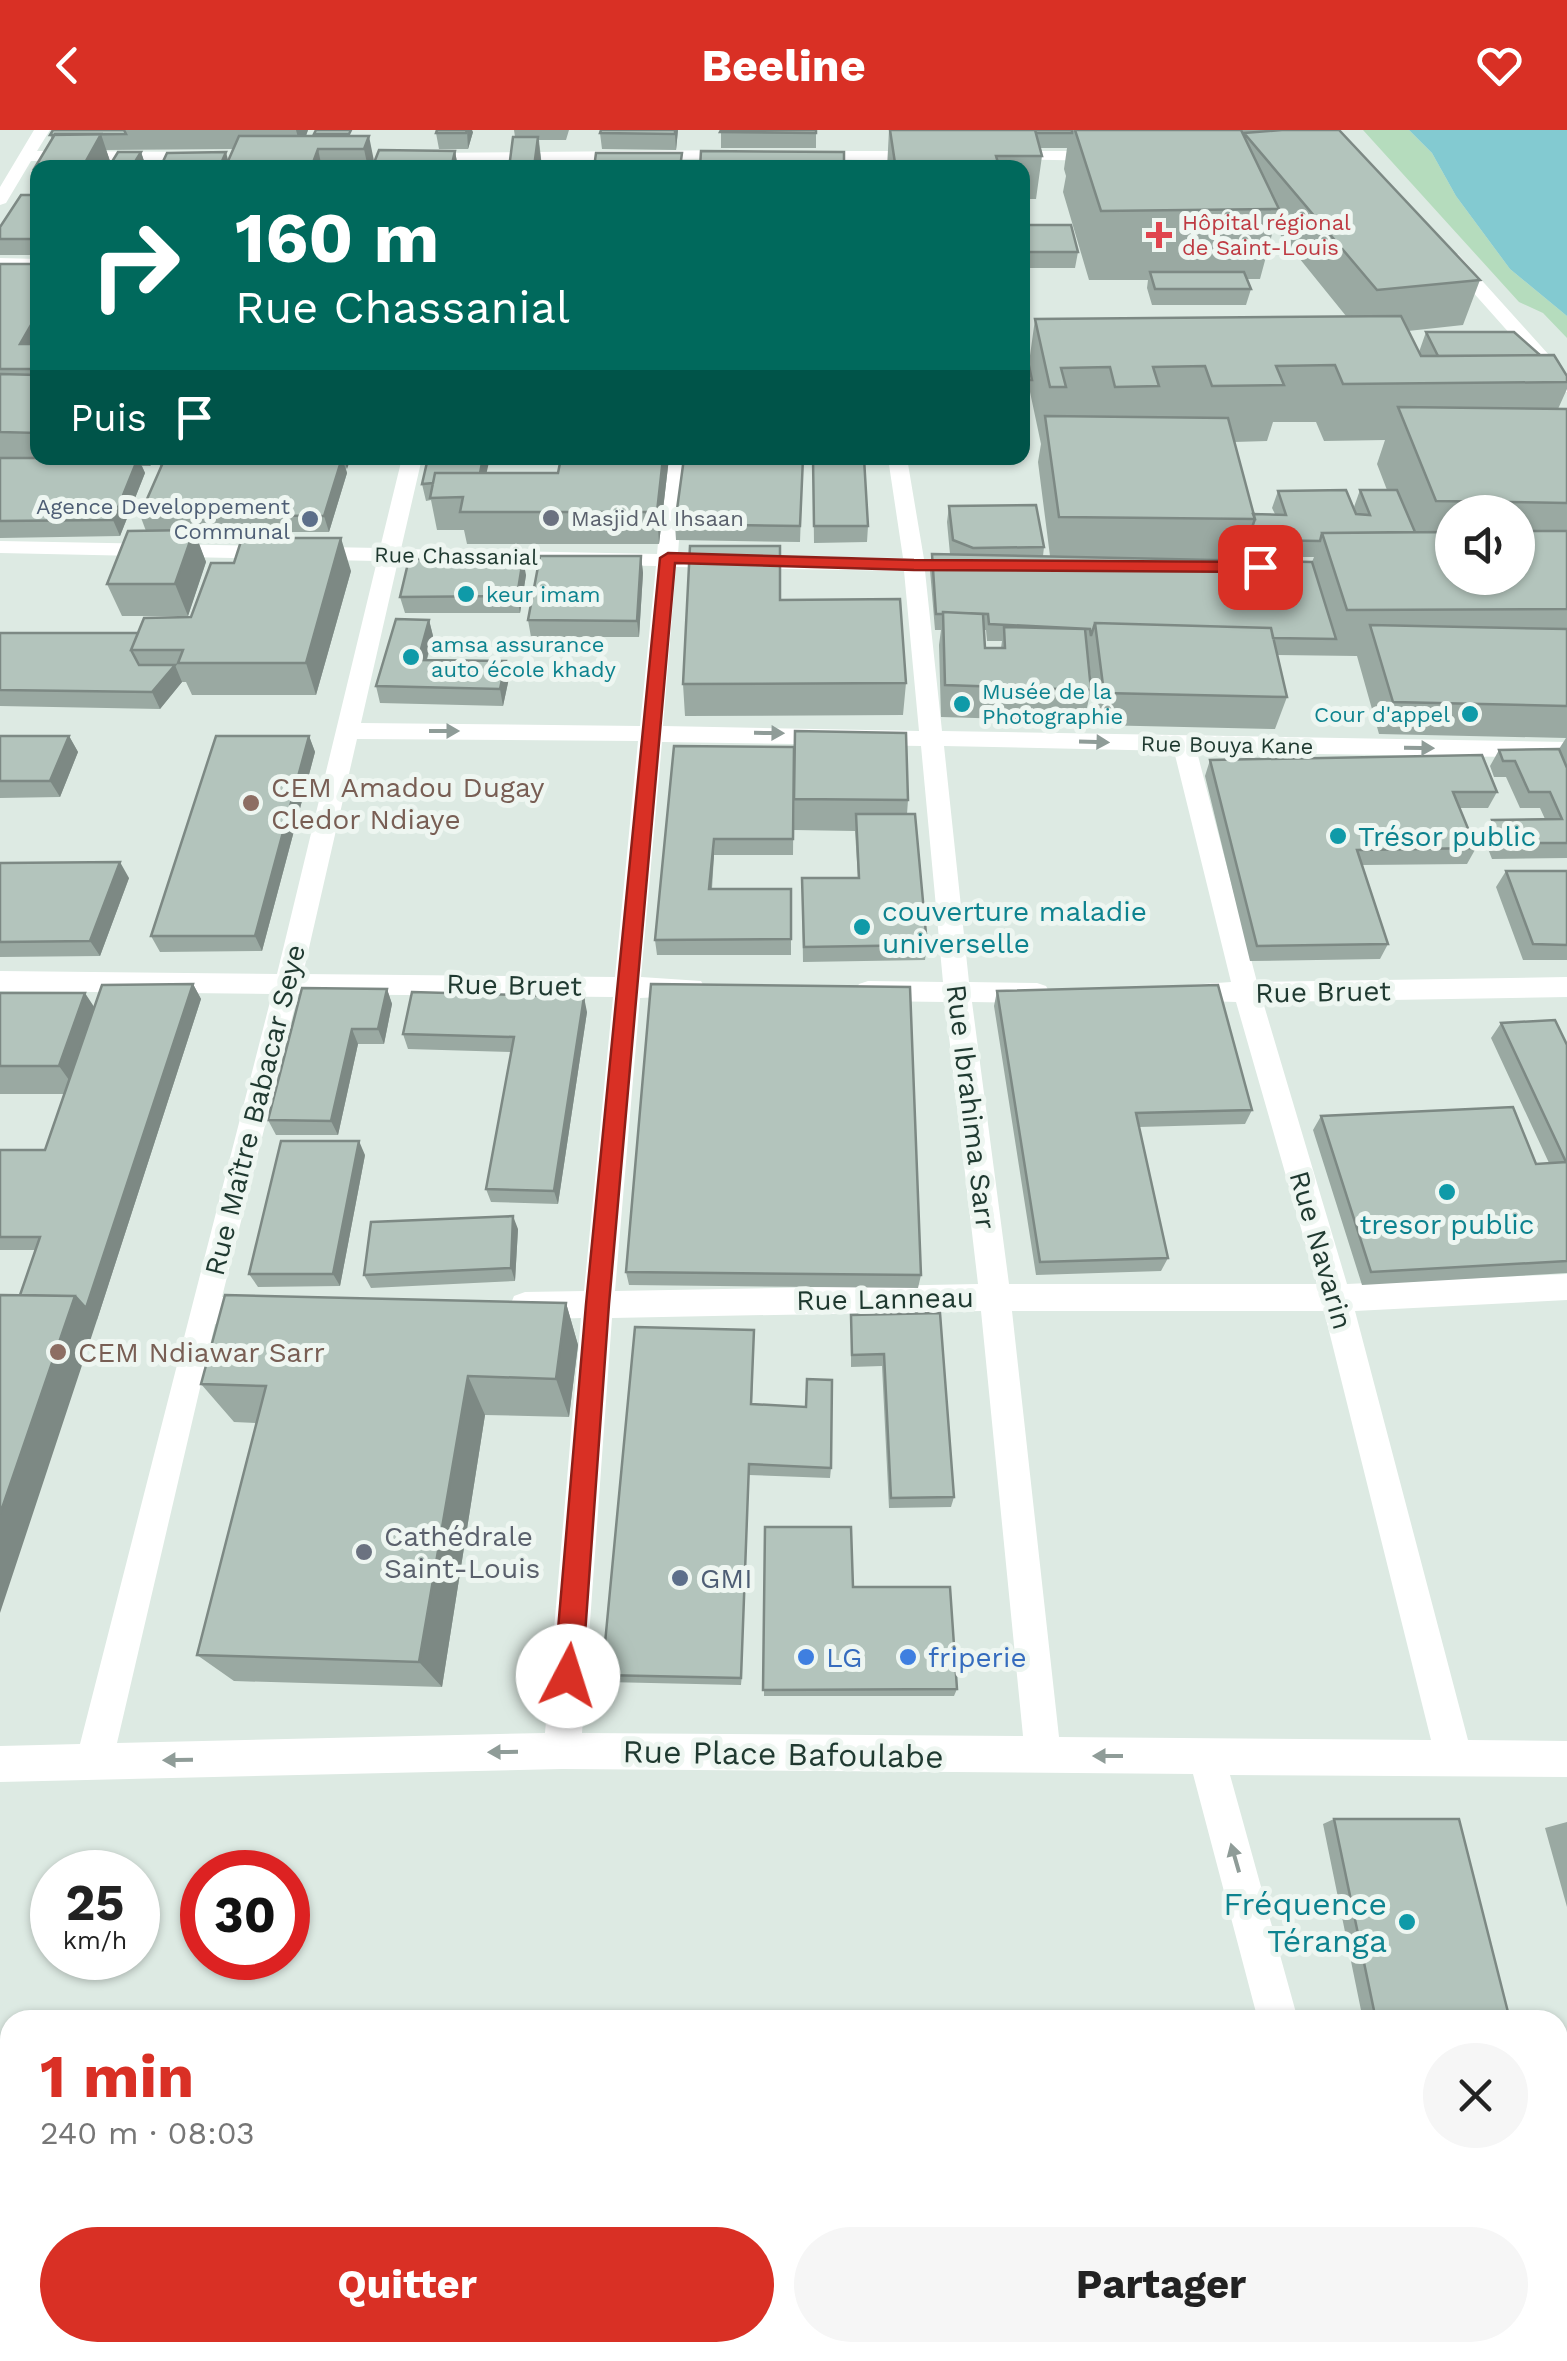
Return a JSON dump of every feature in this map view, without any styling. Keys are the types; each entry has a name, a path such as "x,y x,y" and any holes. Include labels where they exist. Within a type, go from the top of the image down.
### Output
{"street":[{"path":"0,200 42,130"},
{"path":"28,156 222,157"},
{"path":"396,158 747,156"},
{"path":"783,156 953,156"},
{"path":"992,156 1130,156"},
{"path":"1439,244 1567,386"},
{"path":"0,263 30,264"},
{"name":"Rue Maître Babacar Seye","path":"94,1762 203,1311 288,982 411,465"},
{"path":"562,1751 598,1304 675,465"},
{"name":"Rue Ibrahima Sarr","path":"899,465 914,565 957,993 995,1297 1043,1756"},
{"name":"Rue Chassanial","path":"0,547 994,566"},
{"name":"Rue Bouya Kane","path":"347,731 932,736 1184,746 1567,750"},
{"name":"Rue Navarin","path":"1184,746 1247,993 1336,1298 1454,1757"},
{"name":"Rue Bruet","path":"0,980 726,989"},
{"name":"Rue Bruet","path":"1150,993 1567,987"},
{"path":"841,991 1073,993"},
{"name":"Rue Lanneau","path":"499,1306 995,1297 1336,1298 1567,1287"},
{"path":"203,1311 282,1310"},
{"name":"Rue Place Bafoulabe","path":"0,1764 562,1751 1567,1759"},
{"path":"1206,1755 1275,2010"}],"green space":[{"path":"1363,130 1409,130 1432,153 1456,196 1510,269 1567,316 1567,338 1543,313 1519,302"}],"water":[{"path":"1409,130 1567,130 1567,316 1510,269 1456,196 1432,153"}],"building":[{"path":"53,130 124,130 126,134 50,135"},
{"path":"316,130 351,130 349,134 314,134"},
{"path":"437,130 467,130 436,133"},
{"path":"675,130 675,134 600,133"},
{"path":"816,130 816,133 720,132"},
{"path":"890,130 1035,130 1042,156 996,156 997,160 895,160"},
{"path":"1035,130 1072,130 1072,133 1036,133"},
{"path":"1075,130 1241,130 1279,209 1101,211"},
{"path":"1339,130 1480,280 1377,290 1244,133"},
{"path":"55,134 101,134 86,160 39,160"},
{"path":"239,136 369,136 364,149 318,149 314,160 228,160"},
{"path":"513,137 538,137 535,160 510,160"},
{"path":"379,150 455,151 453,160 375,160"},
{"path":"701,151 844,152 844,160 700,160"},
{"path":"118,152 141,152 136,160 113,160"},
{"path":"226,152 222,160 164,160 167,153"},
{"path":"596,153 682,153 681,160 595,160"},
{"path":"21,195 30,195 30,239 0,239 0,227"},
{"path":"1030,225 1071,225 1078,252 1030,252"},
{"path":"0,264 30,264 30,327 20,344 30,344 30,369 0,369"},
{"path":"1150,272 1244,272 1251,289 1155,289"},
{"path":"1401,316 1421,356 1554,355 1567,382 1343,384 1335,365 1276,366 1284,385 1212,386 1205,366 1153,367 1159,386 1115,387 1110,367 1061,368 1066,387 1050,387 1035,319"},
{"path":"1426,332 1514,332 1540,355 1438,356"},
{"path":"0,374 30,375 30,433 0,432"},
{"path":"1398,407 1567,409 1567,503 1535,503 1535,495 1435,495 1435,499"},
{"path":"1045,416 1228,418 1255,519 1059,517"},
{"path":"0,458 30,458 30,465 135,465 113,520 0,521"},
{"path":"162,465 340,465 324,516 140,515"},
{"path":"426,465 482,465 480,473 435,473 433,483 422,484"},
{"path":"560,465 662,465 657,512 460,512 463,497 430,498 435,473 558,473"},
{"path":"683,465 803,465 800,526 675,524"},
{"path":"813,465 864,465 868,526 814,526"},
{"path":"1346,490 1356,514 1370,515 1360,490 1397,490 1415,532 1322,533 1320,541 1251,540 1249,536 1253,514 1286,515 1278,491"},
{"path":"1036,505 1044,547 973,548 953,540 949,506"},
{"path":"194,530 175,584 107,584 128,531"},
{"path":"1535,531 1567,531 1567,609 1347,610 1322,533 1435,532 1435,595 1535,595"},
{"path":"242,538 341,538 306,663 178,663 183,650 131,650 144,618 191,617 211,563 234,563"},
{"path":"690,546 780,546 780,600 900,599 906,683 683,684"},
{"path":"932,554 1312,562 1336,639 1273,638 1271,628 1095,623 1091,636 1090,629 989,624 988,614 936,614"},
{"path":"540,556 641,556 637,621 528,620"},
{"path":"409,559 523,559 517,596 400,597"},
{"path":"943,612 983,614 985,648 1005,648 1004,627 1085,629 1091,690 945,685"},
{"path":"396,619 429,620 418,660 506,661 500,689 376,686"},
{"path":"1095,623 1271,628 1287,697 1104,693"},
{"path":"1370,625 1567,629 1567,706 1393,702"},
{"path":"0,633 138,633 131,650 139,665 175,665 152,692 0,690"},
{"path":"795,731 906,733 908,800 794,799"},
{"path":"0,736 69,736 50,781 0,781"},
{"path":"216,736 309,736 255,936 151,936"},
{"path":"674,746 794,747 793,839 714,839 709,889 791,889 791,939 655,940"},
{"path":"1559,749 1567,768 1567,843 1501,843 1492,820 1562,819 1550,792 1529,792 1515,761 1503,761 1499,750"},
{"path":"1482,755 1497,792 1453,792 1476,848 1357,850 1388,944 1257,946 1210,760"},
{"name":"couverture maladie universelle","path":"856,814 915,814 927,945 804,947 802,878 859,878"},
{"path":"120,862 90,941 0,942 0,863"},
{"path":"1506,871 1567,871 1567,945 1533,944"},
{"path":"193,984 86,1308 75,1296 20,1295 40,1237 0,1237 0,1150 45,1150 102,985"},
{"path":"651,984 910,987 921,1275 626,1272"},
{"path":"1218,985 1252,1110 1136,1113 1168,1258 1040,1262 997,991"},
{"path":"302,988 387,989 378,1029 352,1029 331,1121 268,1120"},
{"path":"412,992 584,997 554,1191 486,1189 514,1037 403,1034"},
{"path":"0,993 85,993 59,1066 0,1066"},
{"name":"tresor public","path":"1555,1020 1567,1045 1567,1261 1371,1272 1321,1116 1513,1107 1536,1164 1566,1162 1501,1023"},
{"path":"281,1141 359,1141 333,1274 249,1274"},
{"path":"513,1216 511,1268 364,1275 371,1222"},
{"path":"0,1295 75,1296 0,1514"},
{"name":"Cathédrale Saint-Louis","path":"225,1295 566,1303 556,1379 468,1376 419,1662 197,1655 266,1386 201,1384"},
{"path":"940,1313 954,1497 891,1498 884,1354 852,1355 851,1315"},
{"name":"GMI","path":"635,1327 754,1330 751,1404 806,1407 807,1379 832,1380 831,1468 749,1464 741,1678 602,1675"},
{"path":"765,1527 851,1527 853,1587 950,1587 957,1689 763,1690"},
{"name":"Fréquence Téranga","path":"1334,1819 1459,1819 1507,2010 1374,2010"}],"place":[{"name":"Hôpital régional de Saint-Louis","path":"1159,235"},
{"name":"Masjid Al Ihsaan","path":"551,518"},
{"name":"Agence Developpement Communal","path":"310,519"},
{"name":"keur imam","path":"466,594"},
{"name":"amsa assurance auto école khady","path":"411,657"},
{"name":"Musée de la Photographie","path":"962,704"},
{"name":"Cour d'appel","path":"1470,714"},
{"name":"CEM Amadou Dugay Cledor Ndiaye","path":"251,803"},
{"name":"Trésor public","path":"1338,836"},
{"name":"couverture maladie universelle","path":"862,927"},
{"name":"tresor public","path":"1447,1192"},
{"name":"CEM Ndiawar Sarr","path":"58,1352"},
{"name":"Cathédrale Saint-Louis","path":"364,1552"},
{"name":"GMI","path":"680,1578"},
{"name":"LG","path":"806,1657"},
{"name":"friperie","path":"908,1657"},
{"name":"Fréquence Téranga","path":"1407,1922"}],"route":[{"path":"568,1676 598,1304 668,558 914,565 1260,567"}]}
